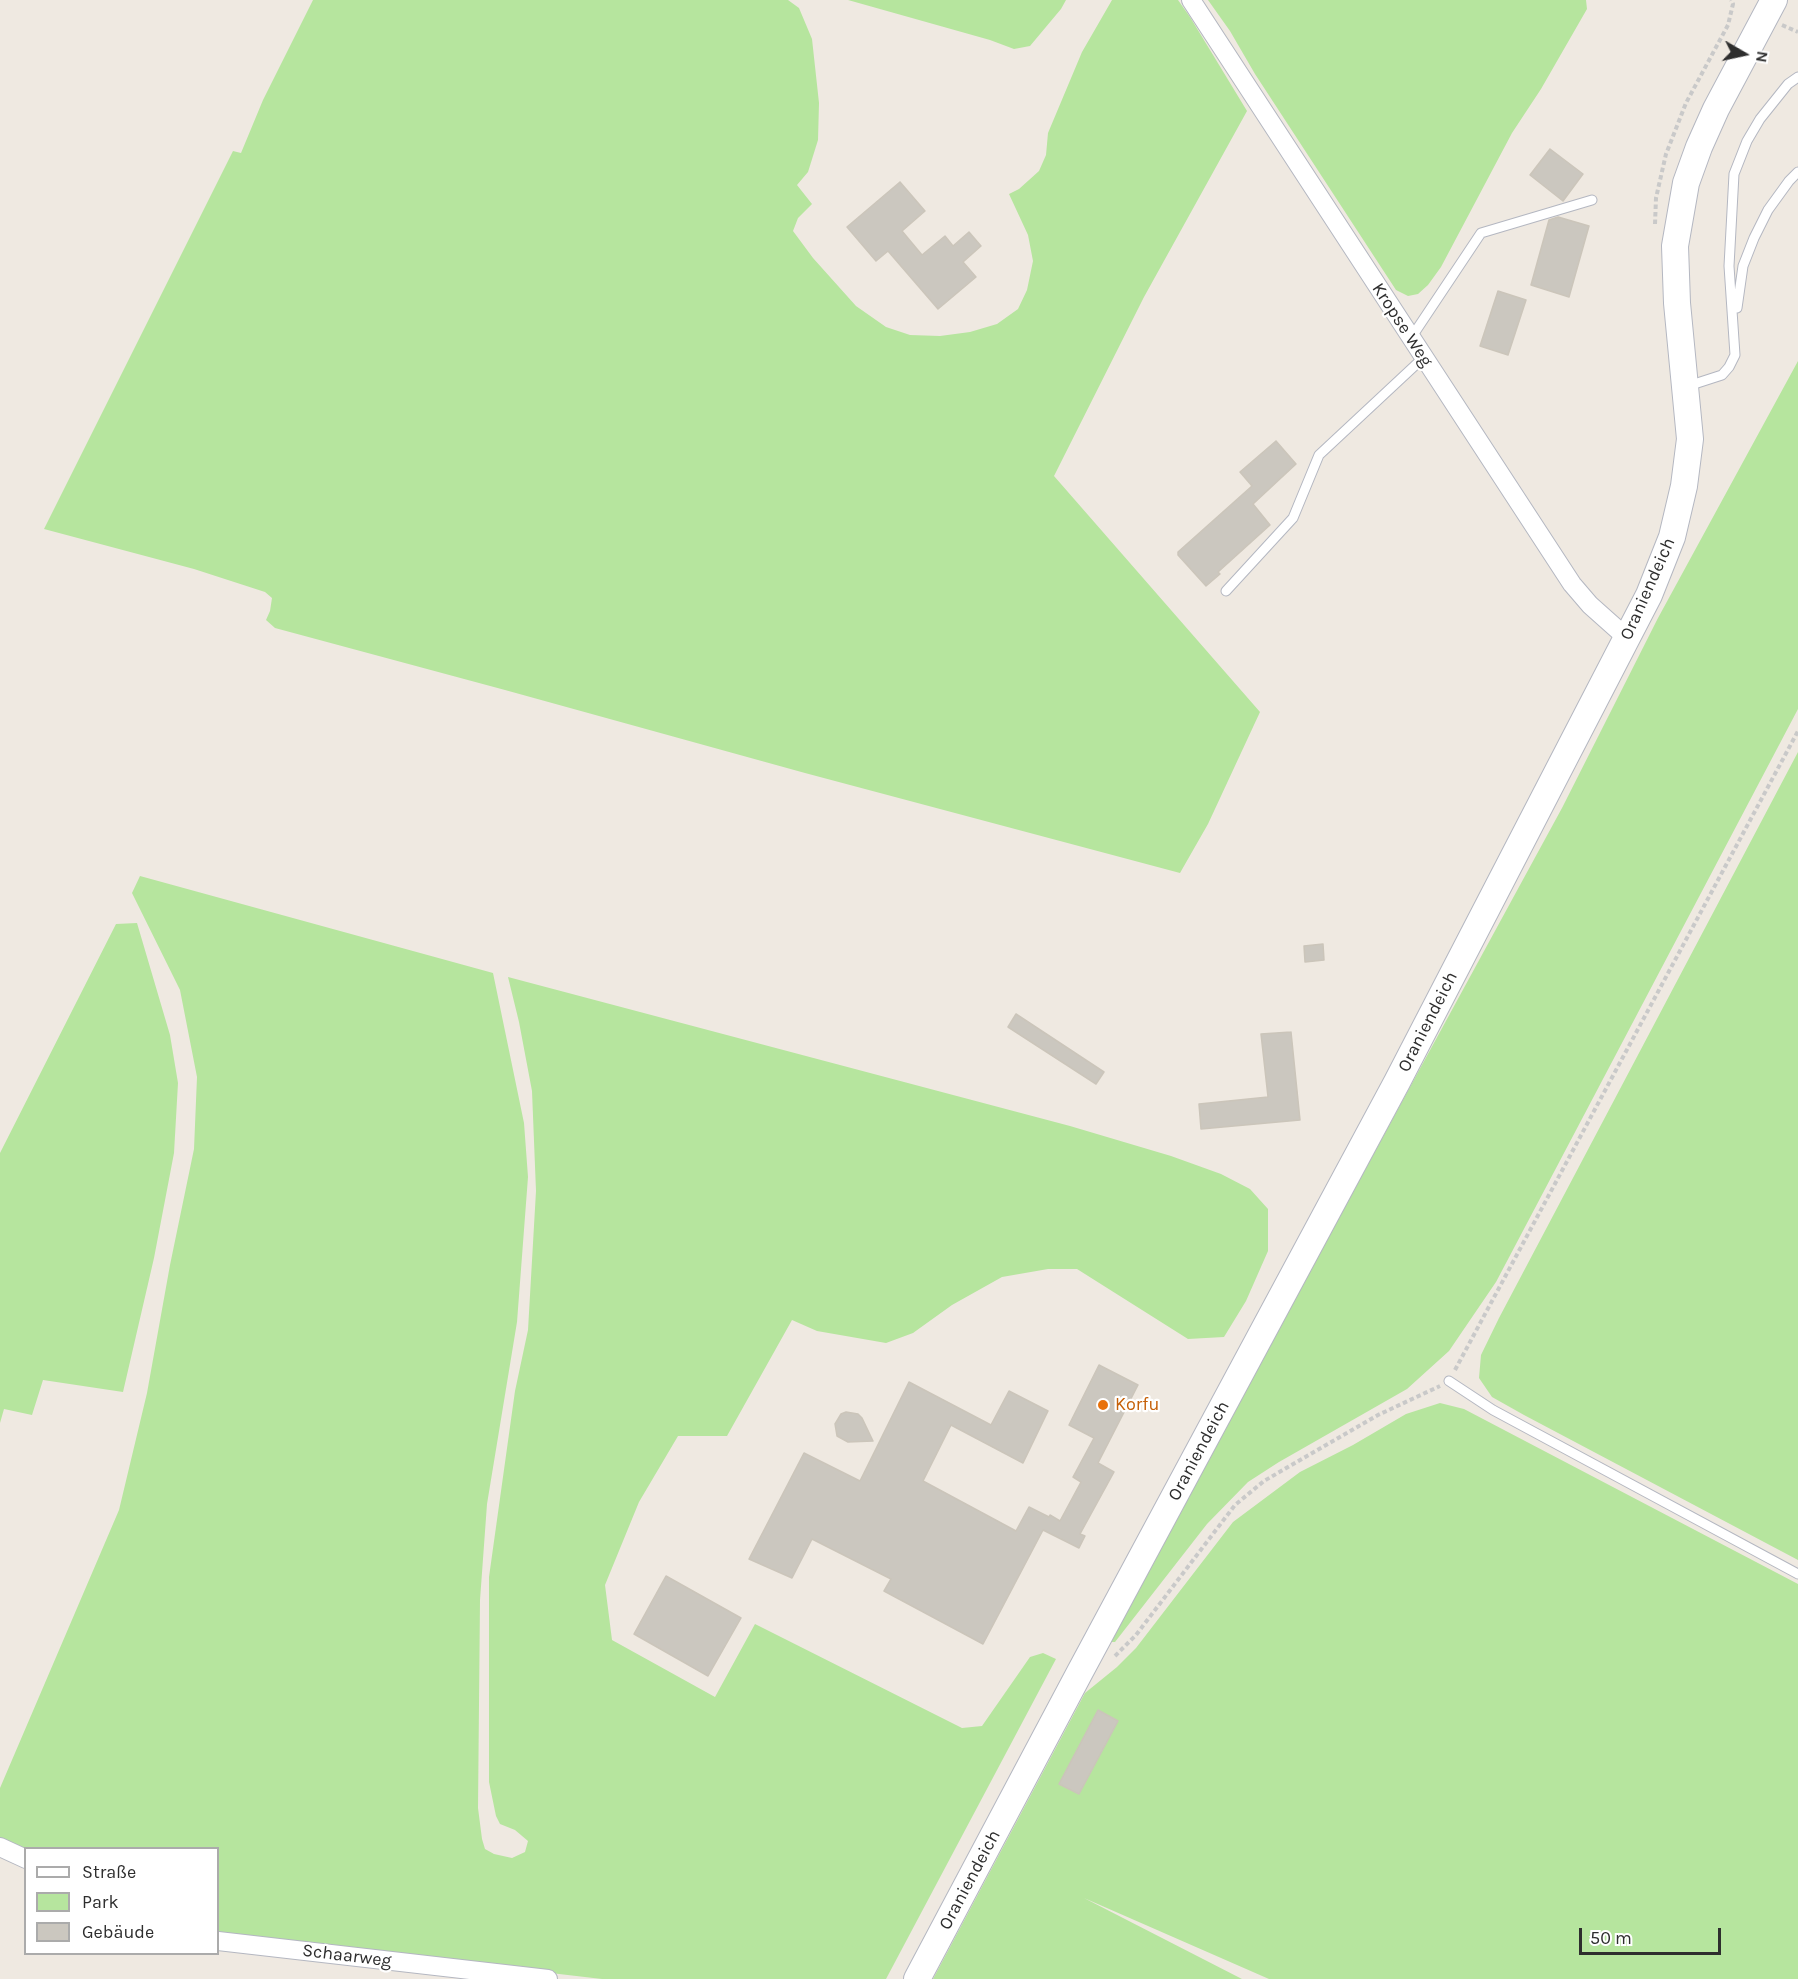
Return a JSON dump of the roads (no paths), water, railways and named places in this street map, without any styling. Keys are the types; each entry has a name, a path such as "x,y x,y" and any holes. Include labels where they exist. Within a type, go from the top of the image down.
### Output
{"main road":[{"name":"Oraniendeich","path":"917,1979 1397,1082 1649,595 1672,537 1682,496 1690,439 1677,303 1675,246 1686,183 1716,109 1770,9"}],"street":[{"name":"Kropse Weg","path":"1191,0 1572,584 1590,605 1627,638"},
{"path":"0,1847 24,1858"},
{"name":"Schaarweg","path":"219,1941 548,1979"}],"lane":[{"path":"1686,386 1722,375 1729,368 1735,355 1729,266 1734,174 1747,141 1760,119 1788,84 1798,77"},
{"path":"1734,325 1743,266 1754,238 1768,210 1798,172"},
{"path":"1411,338 1481,233 1592,200"},
{"path":"1226,591 1293,518 1319,455 1423,358"},
{"path":"1449,1382 1493,1410 1798,1574"}],"place":[{"name":"Korfu","path":"1103,1405"}]}
